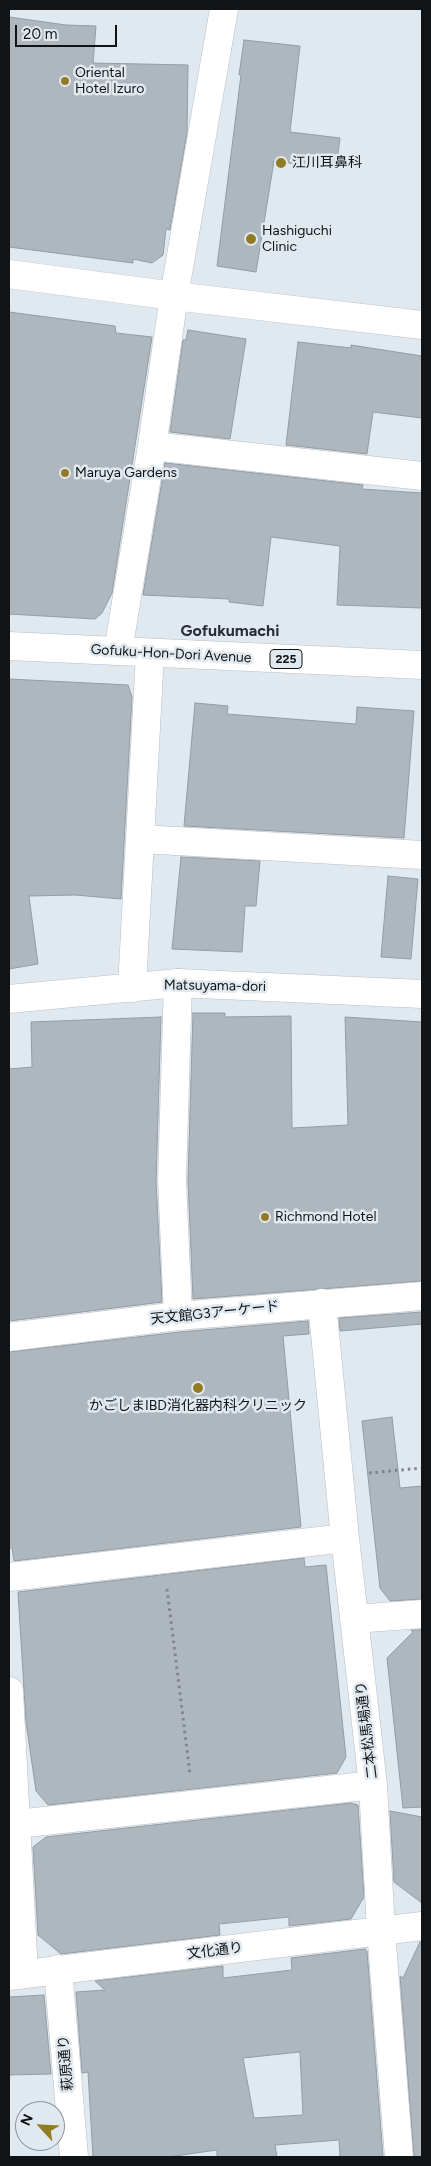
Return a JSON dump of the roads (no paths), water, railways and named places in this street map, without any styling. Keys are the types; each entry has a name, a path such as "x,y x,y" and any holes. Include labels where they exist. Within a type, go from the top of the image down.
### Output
{"main road":[{"path":"118,651 152,446 174,296 224,9"},
{"path":"9,274 174,296 422,325"},
{"path":"152,446 422,476"},
{"name":"Gofuku-Hon-Dori Avenue","path":"9,646 422,664"},
{"path":"132,988 142,839 150,653"},
{"path":"142,839 422,855"},
{"path":"178,983 172,1180 178,1316"},
{"name":"Matsuyama-dori","path":"9,999 178,983 422,994"},
{"name":"天文館G3アーケード","path":"9,1337 178,1316 422,1296"},
{"name":"二本松馬場通り","path":"322,1303 345,1538 373,1785 381,1931 399,2157"},
{"path":"9,1577 345,1538"},
{"path":"354,1620 422,1614"},
{"path":"9,1690 17,1824 17,1975"},
{"path":"17,1824 373,1785"},
{"name":"文化通り","path":"17,1975 422,1926"},
{"name":"萩原通り","path":"58,1969 74,2157"}],"place":[{"name":"Oriental Hotel Izuro","path":"65,81"},
{"name":"江川耳鼻科","path":"281,163"},
{"name":"Hashiguchi Clinic","path":"251,239"},
{"name":"Maruya Gardens","path":"65,473"},
{"name":"Richmond Hotel","path":"265,1217"},
{"name":"かごしまIBD消化器内科クリニック","path":"198,1388"}],"district":[{"name":"Gofukumachi","path":"230,631"}]}
